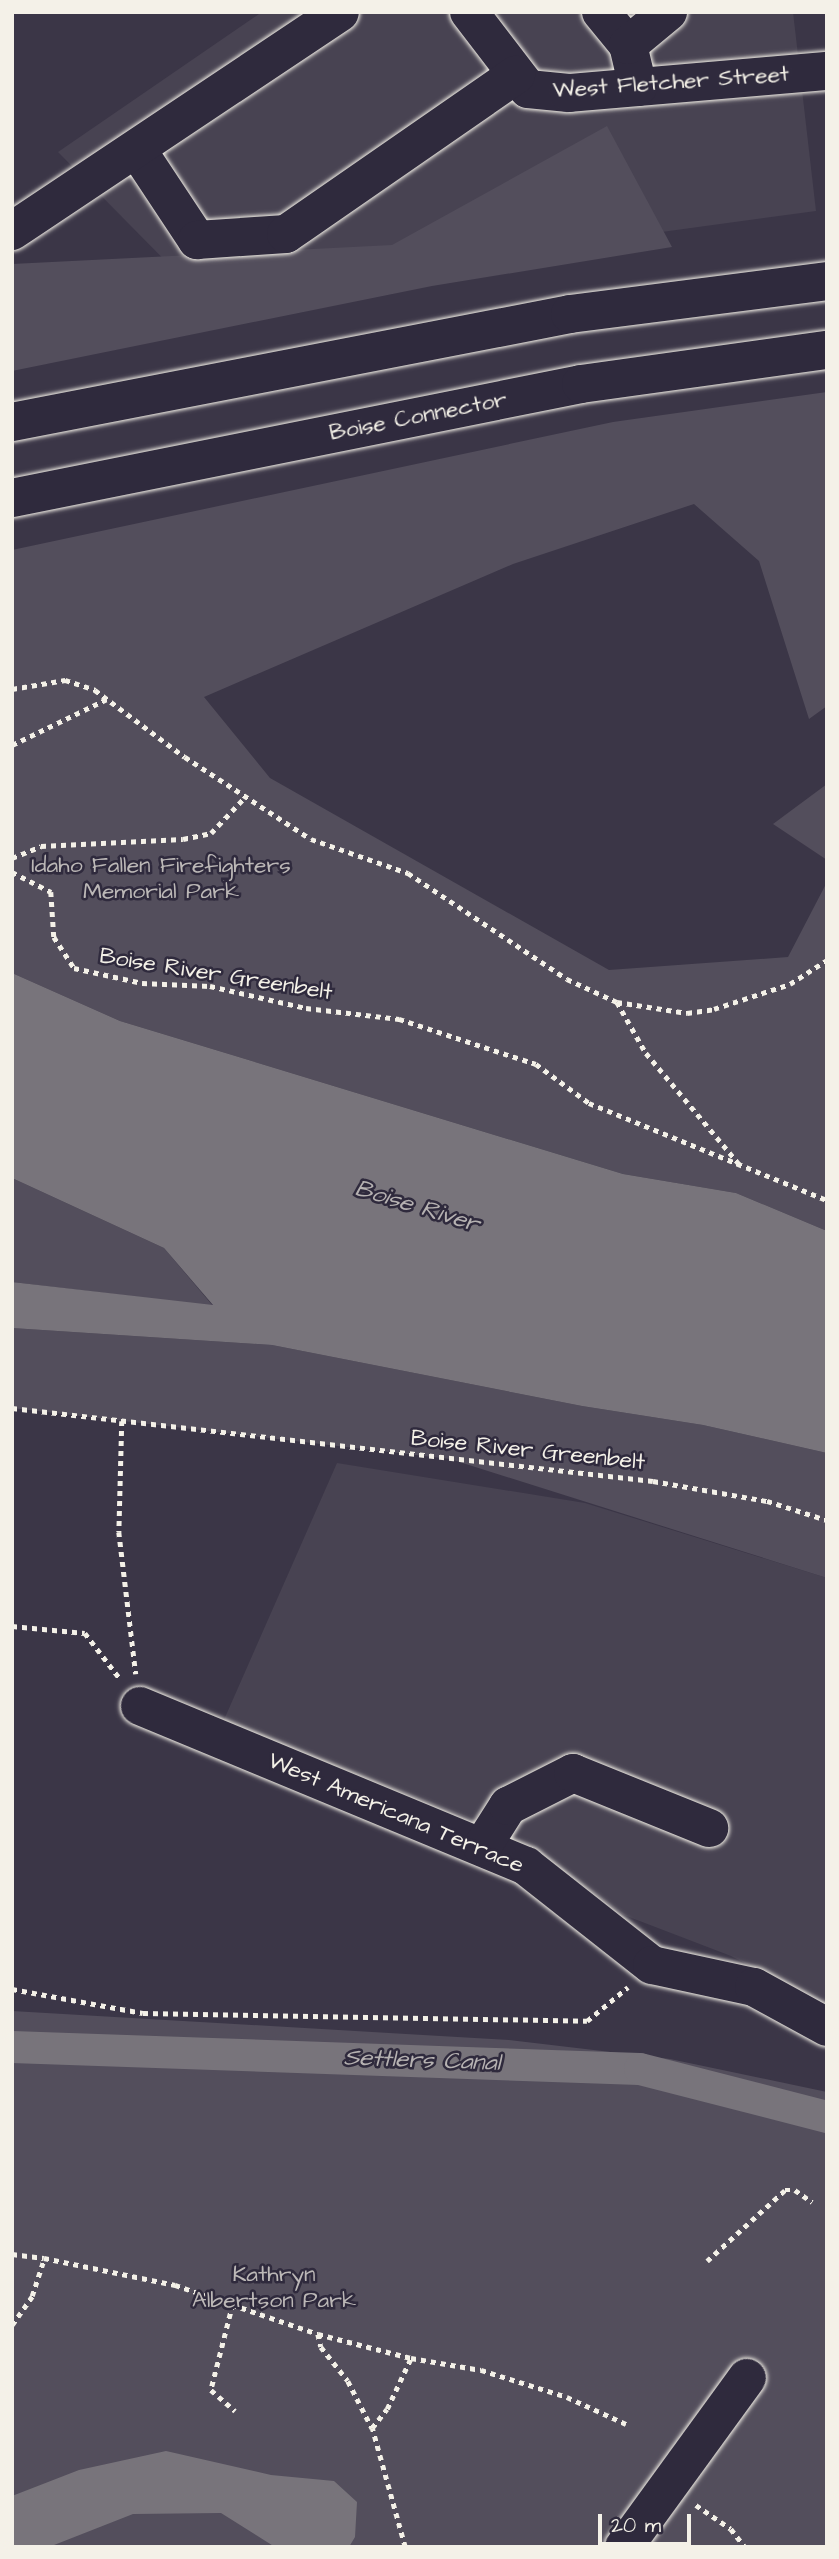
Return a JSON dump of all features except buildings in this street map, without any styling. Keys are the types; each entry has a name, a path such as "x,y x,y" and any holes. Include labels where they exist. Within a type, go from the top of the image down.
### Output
{"main road":[{"path":"12,231 138,151 340,12"},
{"name":"West Fletcher Street","path":"469,12 528,89 555,92 827,71"},
{"path":"601,12 628,46 638,87"},
{"path":"628,46 668,12"},
{"path":"138,151 197,240 286,234 516,75"},
{"path":"12,422 570,314 813,282"},
{"name":"Boise Connector","path":"12,498 581,384 817,351"},
{"name":"West Americana Terrace","path":"140,1706 526,1866 652,1965 754,1987 827,2027"},
{"path":"482,1847 508,1806 573,1773 709,1829"},
{"path":"624,2547 747,2378"}],"path":[{"path":"12,689 65,680 82,684 245,797 311,839 408,873 567,979 617,1002 687,1013 714,1009 790,984 827,960"},
{"path":"12,745 107,699"},
{"path":"12,858 41,846 183,839 211,833 245,797"},
{"name":"Boise River Greenbelt","path":"12,872 51,892 54,937 74,968 142,983 210,986 306,1008 399,1018 536,1064 589,1103 827,1200"},
{"name":"Boise River Greenbelt","path":"617,1002 646,1053 740,1166"},
{"name":"Boise River Greenbelt","path":"12,1408 653,1481 767,1501 827,1520"},
{"path":"121,1421 119,1532 140,1706"},
{"path":"12,1626 85,1633 140,1706"},
{"path":"12,1989 143,2013 587,2021 652,1965"},
{"path":"706,2261 785,2190 795,2190 812,2202"},
{"path":"12,2254 130,2273 233,2304 318,2334 411,2358 481,2370 567,2397 626,2424"},
{"path":"12,2325 32,2296 44,2258"},
{"path":"233,2304 211,2390 235,2411"},
{"path":"318,2334 321,2347 348,2381 372,2428 405,2547"},
{"path":"372,2428 387,2409 411,2358"},
{"path":"692,2503 731,2529 745,2547"}],"shaded area":[{"path":"262,12 793,12 816,211 199,295 58,152"},
{"path":"337,1463 585,1503 827,1578 827,2005 731,1956 624,1915 568,1874 466,1817 223,1722"}],"green space":[{"path":"607,126 672,247 432,286 12,371 12,264 392,245"},
{"name":"Idaho Fallen Firefighters Memorial Park","path":"827,392 827,706 809,719 759,561 694,504 513,564 204,697 270,778 609,970 788,957 827,882 827,1231 736,1193 623,1174 120,1021 12,973 12,550 613,422"},
{"path":"827,784 827,860 773,824"},
{"path":"12,1178 164,1248 213,1306 12,1282"},
{"path":"12,1328 272,1345 582,1406 703,1425 827,1453 827,1578 450,1459 12,1408"},
{"name":"Kathryn Albertson Park","path":"12,2011 509,2040 670,2059 827,2092 827,2547 12,2547"}],"water":[{"name":"Boise River","path":"12,973 120,1021 623,1174 736,1193 827,1231 827,1453 703,1425 582,1406 272,1345 12,1328 12,1282 213,1305 164,1248 12,1178"},
{"path":"166,2451 271,2475 334,2481 357,2502 355,2537 349,2547 275,2547 221,2513 133,2514 49,2547 12,2547 12,2496 79,2470"}],"waterway":[{"name":"Settlers Canal","path":"12,2047 640,2069 827,2117"}]}
